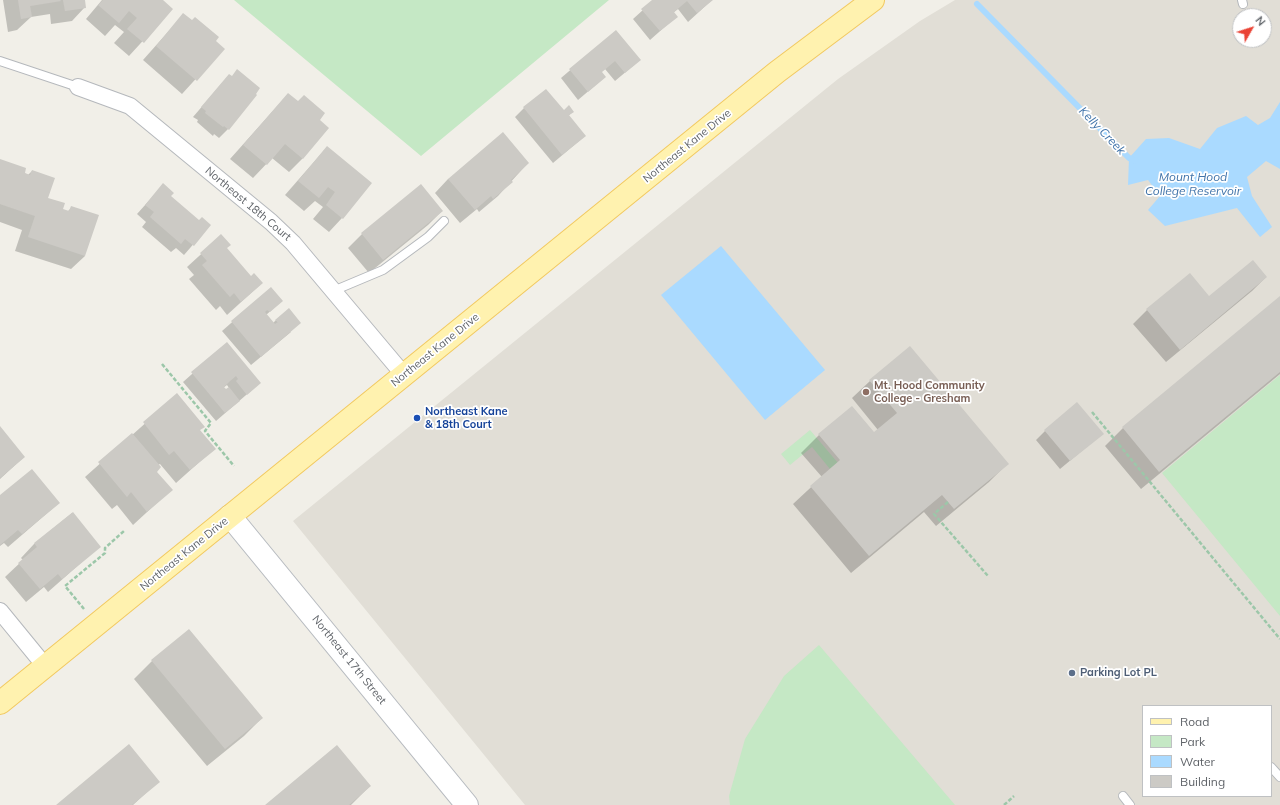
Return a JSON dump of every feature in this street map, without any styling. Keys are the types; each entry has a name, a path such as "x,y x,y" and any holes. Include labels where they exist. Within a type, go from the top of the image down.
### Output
{"main road":[{"name":"Northeast Kane Drive","path":"0,703 777,72 874,0"}],"street":[{"name":"Northeast 18th Court","path":"78,87 130,106 271,222 293,243 404,375"},
{"name":"Northeast 17th Street","path":"230,516 467,805"},
{"path":"0,611 45,666"}],"lane":[{"path":"0,61 78,87"},
{"path":"333,291 383,270 428,237 444,221"},
{"path":"1272,768 1280,777"},
{"path":"1123,796 1130,805"}],"path":[{"path":"162,364 211,423 205,431 234,466"},
{"path":"1092,412 1280,639"},
{"path":"948,502 934,514 988,576"},
{"path":"97,624 65,586 105,553 105,548 124,531"},
{"path":"1004,805 1014,796"}],"shaded area":[{"name":"Mt. Hood Community College - Gresham","path":"955,0 1280,0 1280,805 525,805 293,521 838,79 920,21"}],"green space":[{"path":"234,0 609,0 421,156"},
{"path":"1280,375 1280,616 1162,473"},
{"path":"810,430 838,463 830,469 812,447 790,465 781,454"},
{"path":"819,645 955,805 730,805 729,796 745,739 784,676"}],"water":[{"name":"Mount Hood College Reservoir","path":"1280,102 1280,169 1266,161 1247,177 1252,196 1272,227 1260,237 1237,208 1165,226 1148,210 1160,196 1148,180 1128,185 1129,158 1146,139 1169,138 1200,149 1217,128 1246,116 1258,125 1270,118"},
{"path":"721,246 825,370 765,420 661,295"}],"building":[{"path":"18,0 61,1 30,6 32,17 21,19"},
{"path":"63,0 85,0 86,8 65,11"},
{"path":"103,0 163,0 173,9 144,43 127,29 137,18 129,11 119,23 98,5"},
{"path":"652,0 713,0 697,13 687,1 674,12 678,17 660,31 641,9"},
{"path":"183,13 192,20 195,17 219,37 216,41 225,49 197,81 156,46"},
{"path":"616,30 641,60 625,73 615,61 602,72 606,77 588,92 569,69"},
{"path":"237,69 260,88 256,94 257,95 229,130 205,113 206,111 201,107 229,74 232,76"},
{"path":"546,89 564,110 569,105 574,112 569,115 586,136 562,155 523,107"},
{"path":"288,93 298,101 304,95 325,113 320,120 329,128 303,159 285,144 267,165 243,145"},
{"path":"503,132 529,163 511,180 513,182 493,199 491,196 475,210 448,179"},
{"path":"327,146 372,183 343,219 326,205 335,192 328,187 319,198 298,181"},
{"path":"0,159 26,168 25,173 30,175 32,170 55,178 48,198 65,203 63,209 69,211 71,206 99,215 85,256 28,237 35,216 0,204"},
{"path":"163,183 174,193 171,196 199,220 202,217 211,225 194,246 185,239 181,244 150,217 154,212 145,205"},
{"path":"421,184 443,211 383,260 361,233"},
{"path":"221,234 231,245 227,248 251,276 254,273 263,283 241,302 234,293 230,297 202,265 207,261 200,253"},
{"path":"1253,260 1267,277 1180,350 1146,309 1190,273 1209,296"},
{"path":"271,287 283,301 270,312 267,310 265,312 275,324 278,322 275,320 289,308 301,323 261,357 231,321"},
{"path":"1280,296 1280,372 1159,472 1122,427"},
{"path":"227,342 261,383 247,395 236,381 238,379 236,376 230,381 224,387 226,389 229,387 240,401 225,413 191,372"},
{"path":"910,346 1009,464 954,509 942,495 869,556 810,486 840,460 818,434 852,406 874,432 897,413 869,380"},
{"path":"177,393 205,427 200,430 216,449 190,470 174,451 169,455 143,422"},
{"path":"1077,402 1104,434 1070,461 1044,430"},
{"path":"0,426 25,457 0,478"},
{"path":"132,433 161,467 157,472 173,490 147,512 131,492 127,497 98,462"},
{"path":"32,469 60,503 22,534 18,530 0,545 0,495"},
{"path":"73,512 101,547 62,579 58,574 40,589 18,563 37,547 34,543"},
{"path":"189,629 263,718 225,749 151,660"},
{"path":"129,744 160,782 132,805 56,805"},
{"path":"337,745 371,786 349,805 265,805"}],"waterway":[{"name":"Kelly Creek","path":"977,4 1129,158 1136,161"}],"place":[{"name":"Mt. Hood Community College - Gresham","path":"866,392"},
{"name":"Northeast Kane & 18th Court","path":"417,418"},
{"name":"Parking Lot PL","path":"1072,673"}]}
